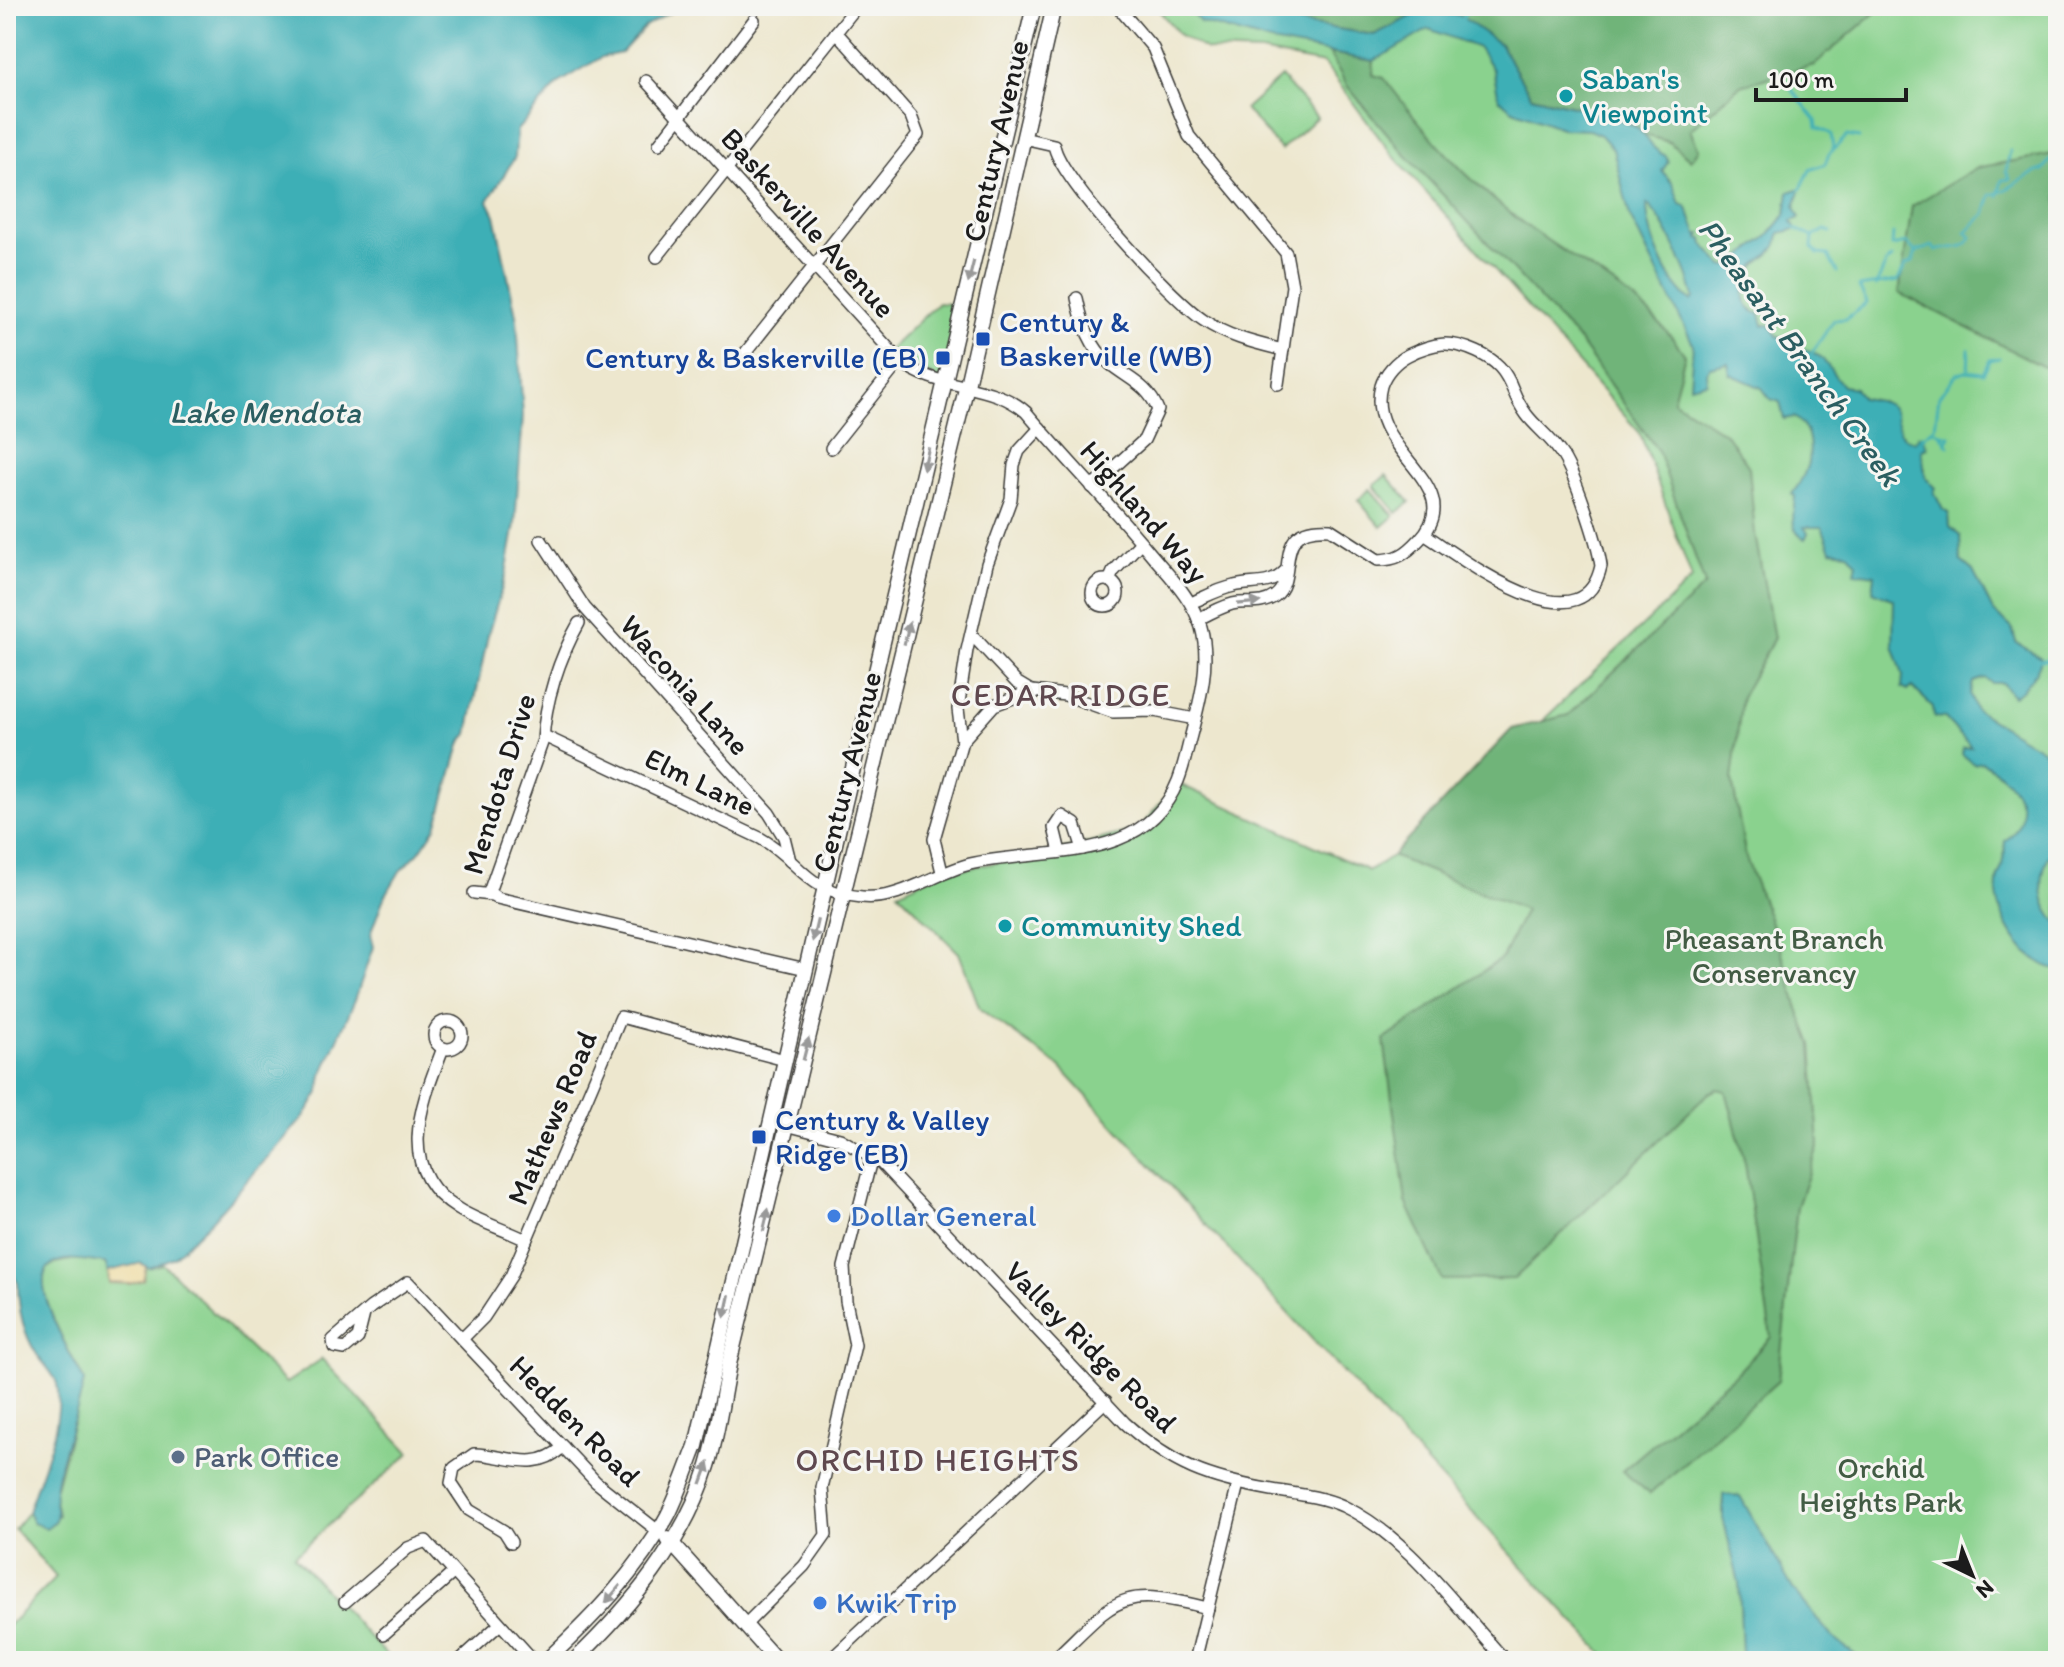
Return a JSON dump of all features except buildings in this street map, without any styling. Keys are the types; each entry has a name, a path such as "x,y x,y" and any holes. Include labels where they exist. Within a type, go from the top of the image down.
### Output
{"main road":[{"name":"Century Avenue","path":"546,1661 607,1602 658,1531 696,1446 1034,6"},
{"name":"Century Avenue","path":"574,1661 623,1612 672,1543 701,1483 712,1450 729,1364 966,389 1054,6"},
{"path":"658,1531 777,1661"}],"street":[{"path":"657,257 857,6"},
{"path":"1118,6 1153,48 1189,136 1286,253 1292,286 1278,384"},
{"path":"659,144 754,20"},
{"path":"746,352 916,138 915,121 836,32"},
{"name":"Baskerville Avenue","path":"646,81 900,361 917,373 944,383"},
{"path":"1023,138 1054,145 1070,179 1188,309 1223,332 1283,350"},
{"path":"1077,298 1094,346 1112,365 1147,389 1158,410 1144,440 1092,487"},
{"path":"1198,619 1232,605 1260,602 1277,595 1282,588 1290,546 1302,534 1330,529 1378,560 1400,558 1424,534 1434,517 1433,494 1384,430 1378,398 1389,371 1405,356 1449,342 1500,365 1528,421 1558,449 1567,464 1601,562 1591,590 1557,601 1532,597 1457,558 1424,534"},
{"path":"831,448 900,361"},
{"name":"Highland Way","path":"825,888 844,894 884,896 942,872 980,862 1083,849 1124,838 1162,808 1177,783 1195,719 1205,660 1198,619 1191,603 1040,428 1006,398 944,383"},
{"path":"942,872 936,856 935,834 962,741 958,709 987,564 1011,499 1014,465 1019,451 1040,428"},
{"name":"Waconia Lane","path":"541,540 593,617 769,813 784,837 790,862"},
{"path":"1109,581 1113,572 1141,542"},
{"path":"1191,603 1234,586 1252,586 1277,578 1284,572"},
{"name":"Mendota Drive","path":"579,623 542,725 544,736 489,887 492,895 806,969"},
{"path":"973,636 1016,682 1032,691 1065,695 1113,712 1154,711 1195,719"},
{"path":"962,741 994,705 1032,691"},
{"name":"Elm Lane","path":"544,736 760,838 810,881 825,888"},
{"path":"1060,852 1054,828 1062,816 1075,824 1083,849"},
{"path":"474,893 492,895"},
{"name":"Mathews Road","path":"462,1339 501,1295 621,1017 785,1060"},
{"path":"443,1048 416,1125 417,1144 429,1178 457,1208 526,1240"},
{"name":"Valley Ridge Road","path":"771,1121 840,1139 872,1156 897,1178 1140,1437 1166,1457 1207,1476 1317,1497 1359,1515 1391,1537 1502,1660"},
{"path":"745,1625 804,1566 826,1535 822,1488 855,1345 846,1301 844,1267 872,1156"},
{"name":"Hedden Road","path":"364,1314 408,1282 611,1496 658,1531"},
{"path":"829,1661 1106,1401"},
{"path":"511,1542 504,1531 469,1510 451,1483 454,1468 474,1454 530,1463 552,1456 563,1447"},
{"path":"1195,1661 1238,1484"},
{"path":"345,1602 361,1585 421,1541 426,1541 534,1661"},
{"path":"384,1634 453,1573"},
{"path":"1052,1661 1117,1602 1132,1597 1159,1596 1208,1608"},
{"path":"459,1661 499,1625"}],"green space":[{"name":"Pheasant Branch Conservancy","path":"1155,6 2058,6 2058,1661 1610,1661 1060,1067 980,1009 959,953 898,892 942,872 1041,855 1139,829 1177,783 1369,871 1392,856 1496,898 1538,725 1692,579 1640,433 1391,153 1324,64 1261,52 1207,50 1180,35"},
{"path":"1205,6 1883,6 1814,65 1741,85 1690,130 1699,149 1691,160 1669,142 1641,134 1635,126 1607,114 1531,96 1500,44 1418,13 1374,35 1240,13 1222,17"},
{"path":"1329,53 1374,61 1373,75 1384,78 1430,136 1480,188 1542,237 1608,280 1648,312 1685,355 1673,400 1726,434 1749,467 1755,534 1774,638 1742,696 1732,780 1746,858 1780,946 1797,1006 1812,1044 1819,1144 1797,1207 1778,1381 1650,1494 1622,1471 1739,1371 1771,1337 1745,1163 1726,1091 1717,1089 1709,1093 1514,1279 1442,1280 1406,1202 1384,1040 1502,958 1525,910 1392,856 1512,729 1568,715 1705,585 1658,451 1578,340 1403,152 1347,86"},
{"path":"1281,77 1317,117 1281,150 1245,109"},
{"path":"2058,153 2058,374 1899,293 1912,206 1976,168"},
{"path":"938,303 963,305 944,383 889,350"},
{"path":"1386,475 1410,502 1397,513 1374,486"},
{"path":"1370,489 1394,516 1381,527 1358,500"},
{"path":"77,1259 105,1263 109,1271 141,1263 149,1268 163,1264 286,1383 322,1359 410,1453 294,1556 392,1661 6,1661 6,1628 56,1577 14,1529 28,1512 33,1523 58,1515 54,1495 84,1381 49,1307 44,1279 47,1269 53,1264"}],"sand":[{"path":"141,1263 146,1267 143,1280 130,1284 109,1283 108,1271"}],"water":[{"name":"Lake Mendota","path":"6,6 681,6 645,27 621,53 602,57 559,83 517,130 515,157 488,201 495,215 517,320 523,416 515,524 468,734 461,742 436,827 419,852 400,871 383,900 370,935 373,947 355,1000 322,1075 319,1093 304,1117 212,1220 174,1257 149,1268 141,1263 108,1271 105,1263 63,1260 50,1266 44,1275 48,1304 84,1381 57,1476 55,1520 46,1528 33,1523 28,1512 54,1432 59,1399 57,1384 27,1336 20,1310 18,1283 13,1275 6,1274"},
{"path":"1172,6 1205,6 1222,17 1240,13 1374,35 1418,13 1459,15 1500,44 1531,96 1597,113 1638,129 1666,156 1668,162 1662,171 1673,184 1680,204 1686,206 1698,235 1701,234 1699,239 1703,239 1704,245 1723,266 1729,266 1768,236 1786,214 1789,192 1801,188 1795,207 1800,218 1792,221 1796,229 1780,233 1775,247 1751,271 1745,286 1745,300 1753,311 1760,314 1763,325 1770,325 1777,336 1821,357 1843,386 1855,388 1862,398 1891,407 1906,438 1914,442 1921,434 1927,447 1921,450 1926,478 1936,488 1934,492 1943,510 1949,513 1950,527 1960,536 1961,561 1973,571 1993,611 2012,628 2016,642 2041,658 2031,679 2013,696 2002,683 1992,683 1985,678 1973,682 1970,694 1976,710 2045,752 2058,774 2058,853 2048,857 2042,892 2047,908 2058,923 2058,969 2046,966 2023,949 2006,924 1997,896 2005,841 2020,819 2018,797 2003,777 1981,762 1974,764 1962,754 1963,748 1971,747 1945,718 1934,717 1933,707 1912,687 1908,691 1902,688 1903,675 1893,645 1894,600 1873,591 1875,575 1855,572 1857,563 1848,552 1831,550 1822,527 1804,527 1808,533 1805,539 1796,531 1793,520 1795,496 1792,494 1804,475 1810,454 1810,444 1802,425 1794,417 1784,419 1780,402 1770,399 1762,388 1730,374 1728,363 1710,367 1706,372 1707,382 1690,386 1693,344 1630,217 1613,149 1601,135 1589,130 1564,129 1513,110 1499,99 1493,70 1479,48 1429,29 1374,61 1271,42 1200,22 1189,9","holes":["1647,204 1682,261 1694,298 1691,301 1674,282 1660,257 1650,229"]},
{"path":"1723,1494 1740,1496 1793,1589 1831,1636 1863,1661 1751,1661 1742,1654 1739,1583 1723,1518"}],"waterway":[{"path":"1462,21 1468,6"},
{"path":"1782,77 1816,120 1817,127 1831,134 1833,148"},
{"path":"1800,190 1810,170 1825,164 1829,154 1847,136 1859,138"},
{"path":"1998,196 2002,180 2010,179 2006,171 2010,151"},
{"path":"1916,252 1932,246 1936,251 1965,245 1971,237 1966,232 1985,214 1991,195 2043,170 2051,159 2058,159"},
{"path":"1792,227 1813,237 1812,247 1818,254 1828,255 1837,272"},
{"path":"1813,237 1825,230 1831,232"},
{"path":"1811,354 1834,320 1846,319 1867,303 1859,287 1898,281 1905,266 1913,262 1916,252 1906,243 1892,246 1893,234"},
{"path":"1876,286 1886,263 1892,258"},
{"path":"1968,371 1969,349"},
{"path":"1921,439 1935,427 1939,396 1957,374 1965,371 1983,373 1990,360 1999,358"},
{"path":"1932,430 1941,434 1949,446"},
{"path":"1942,434 1950,436 1946,443"},
{"name":"Pheasant Branch Creek","path":"2039,660 2058,659"}],"place":[{"name":"Saban's Viewpoint","path":"1566,96"},
{"name":"Century & Baskerville (WB)","path":"983,339"},
{"name":"Century & Baskerville (EB)","path":"943,358"},
{"name":"Community Shed","path":"1005,926"},
{"name":"Century & Valley Ridge (EB)","path":"759,1137"},
{"name":"Dollar General","path":"834,1216"},
{"name":"Park Office","path":"178,1457"},
{"name":"Kwik Trip","path":"820,1603"}],"district":[{"name":"CEDAR RIDGE","path":"1061,695"},
{"name":"ORCHID HEIGHTS","path":"938,1460"}],"park label":[{"name":"Orchid Heights Park","path":"1881,1485"}]}
